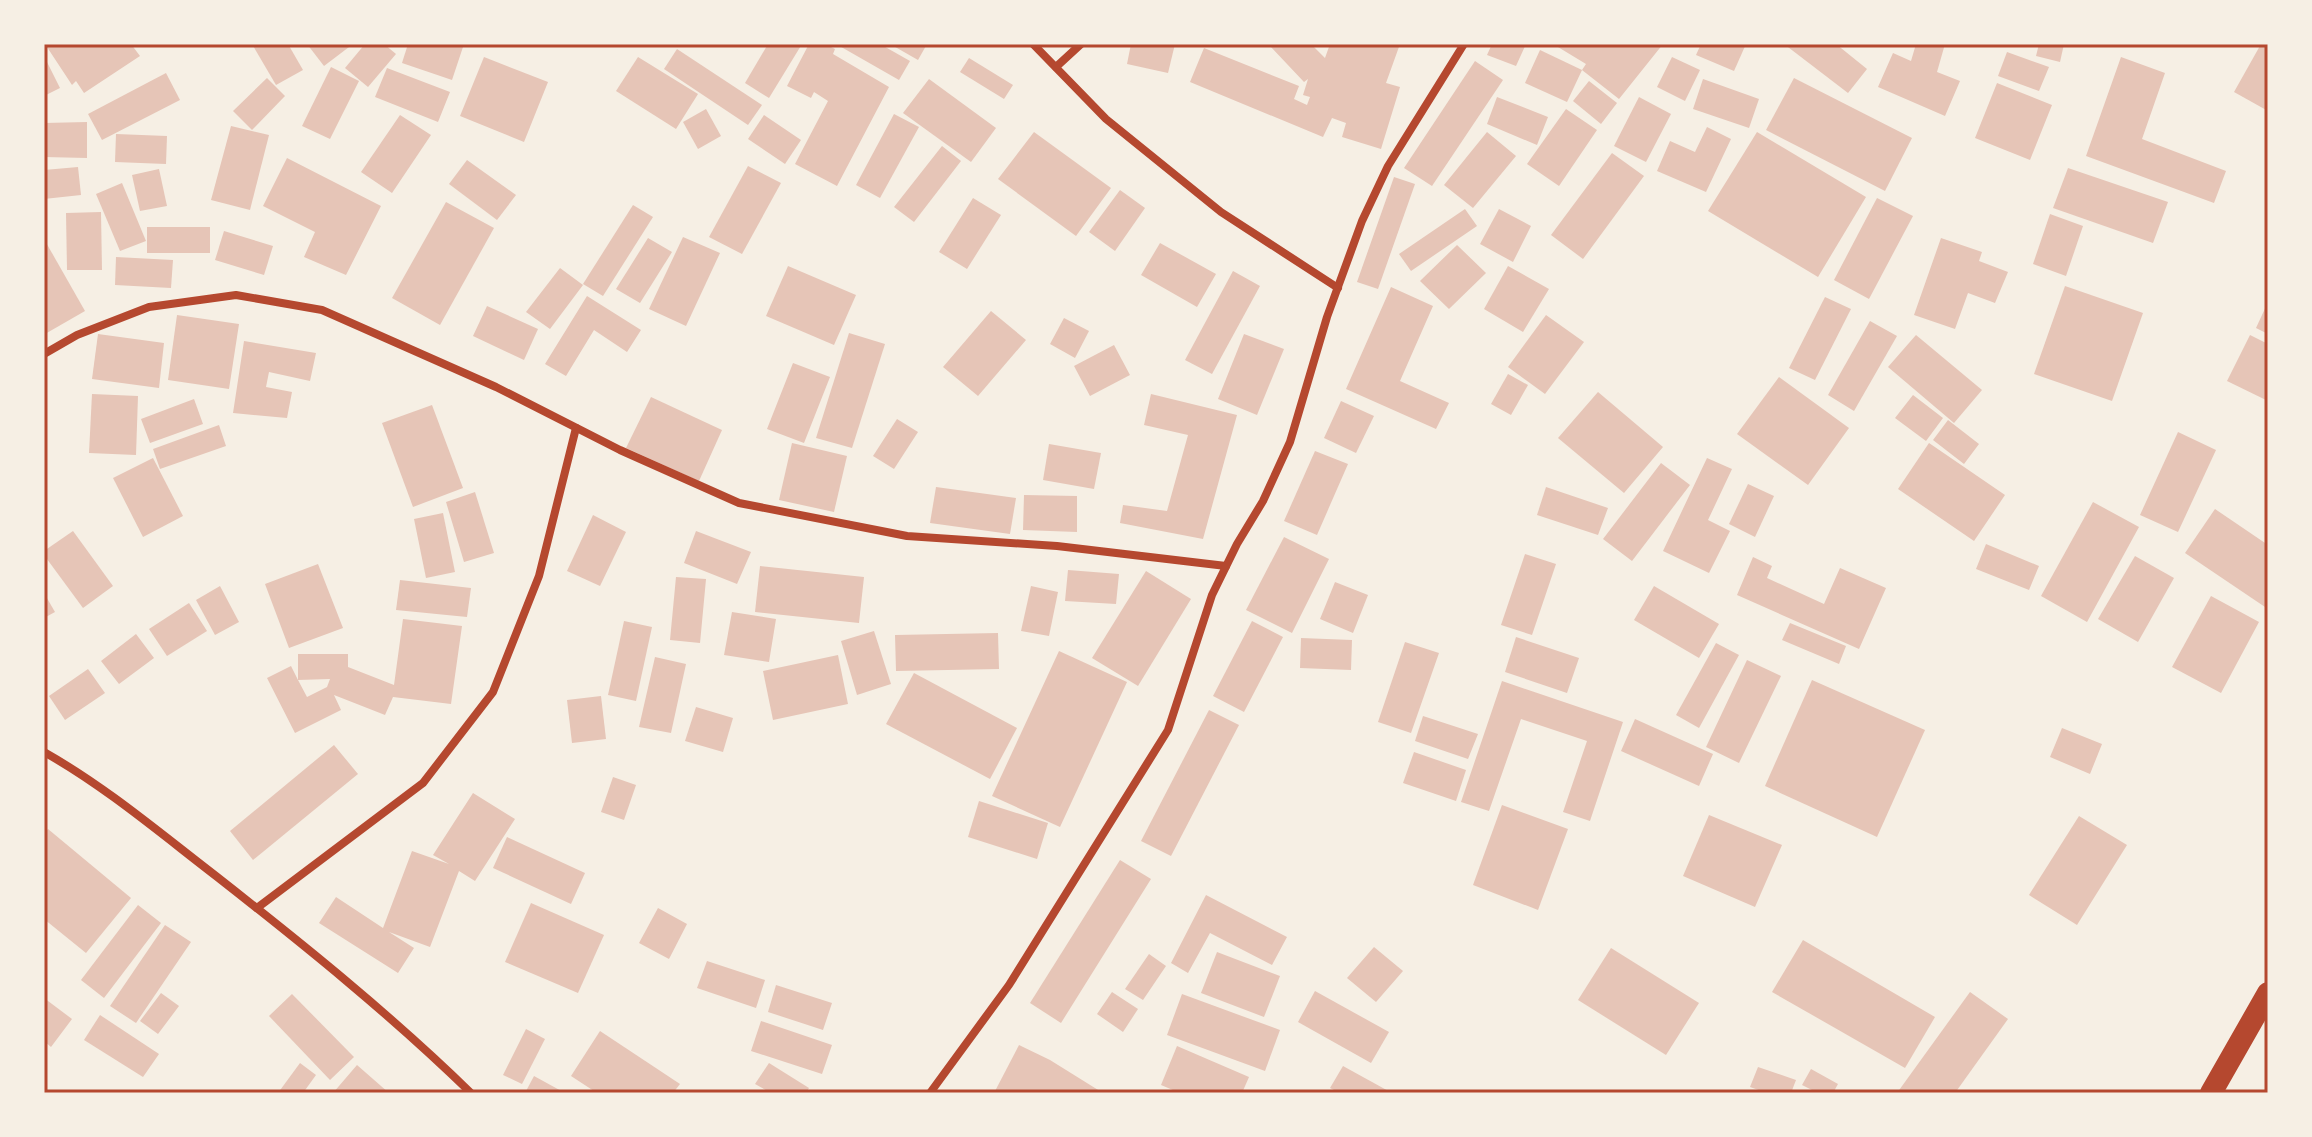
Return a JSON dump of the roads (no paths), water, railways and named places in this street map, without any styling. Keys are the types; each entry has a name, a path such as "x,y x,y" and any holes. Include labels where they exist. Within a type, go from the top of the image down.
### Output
{"highway":[{"path":"2211,1093 2268,993"}],"street":[{"path":"1033,44 1106,119 1221,212 1338,288"},
{"path":"1056,67 1081,44"},
{"path":"930,1093 1009,985 1168,730 1212,595 1263,501 1290,442 1362,221 1388,166 1464,44"},
{"path":"44,354 77,335 149,307 236,295 322,310 496,387 576,428 739,503 907,536 1057,546 1226,566"},
{"path":"257,908 423,783 493,692 539,576 576,428"},
{"path":"44,752 89,777 257,908 415,1039 471,1093"}]}
